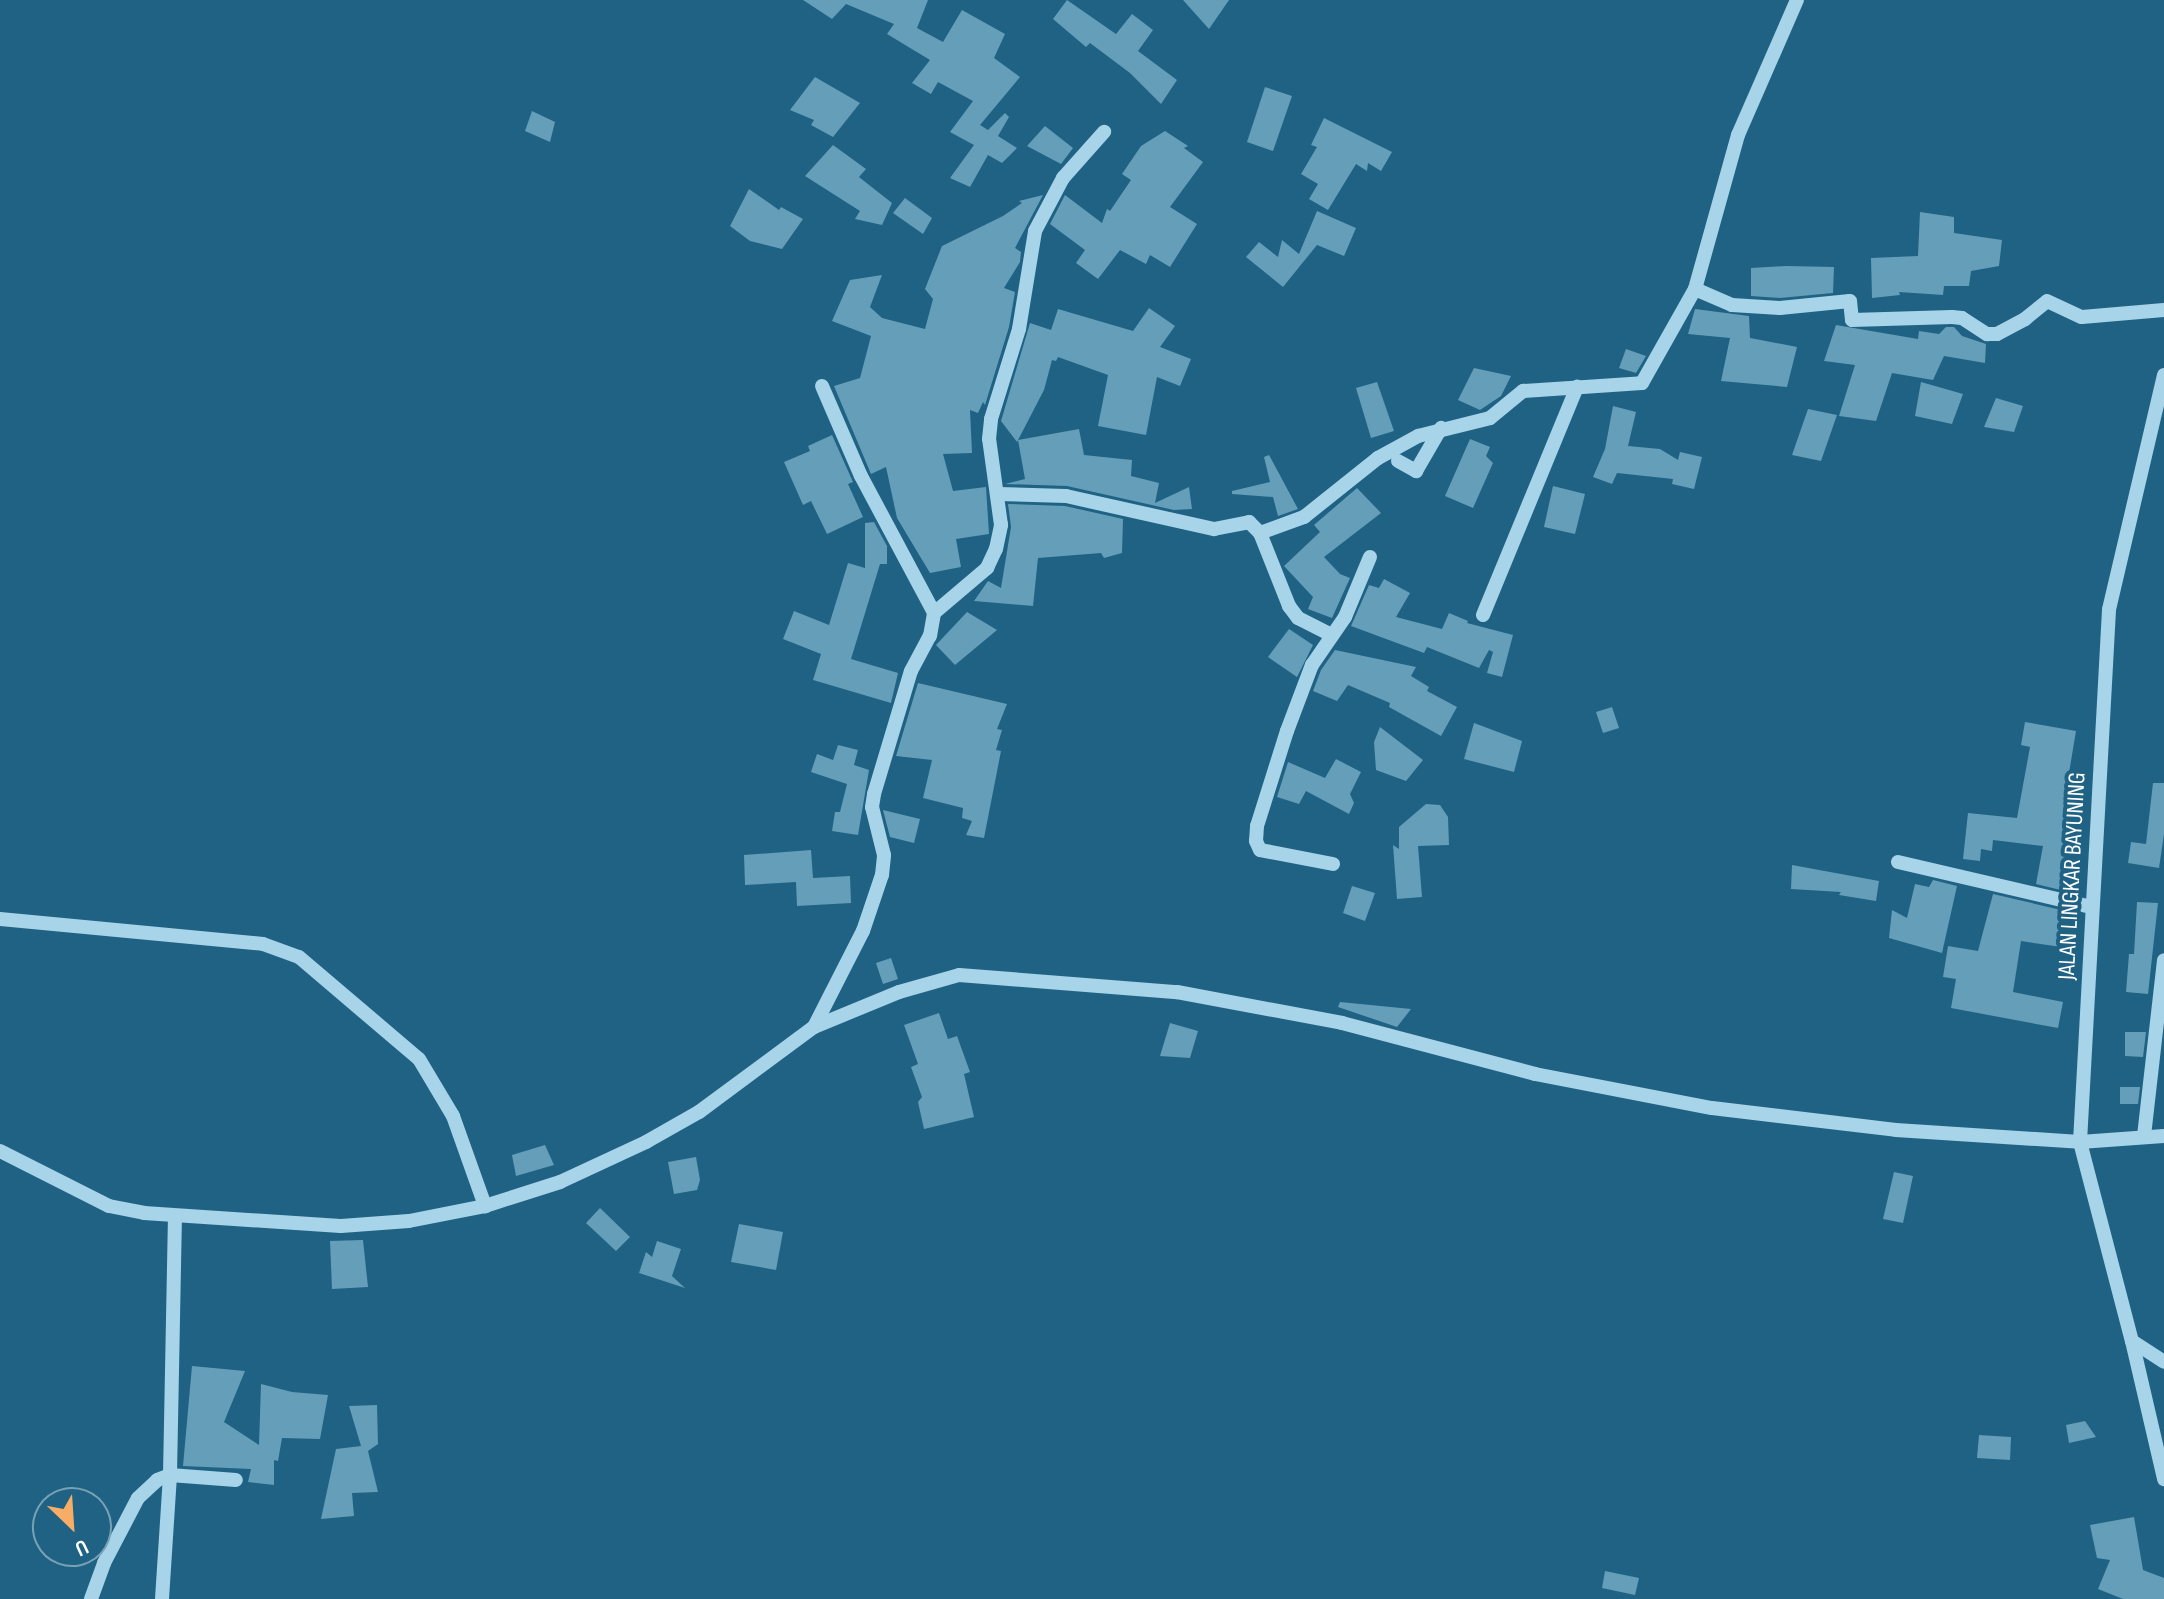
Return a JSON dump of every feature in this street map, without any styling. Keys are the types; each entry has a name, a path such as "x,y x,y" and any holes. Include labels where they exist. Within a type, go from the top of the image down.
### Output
{"street":[{"path":"1260,533 1304,517 1378,458 1441,428 1490,418 1523,391 1642,383 1695,289 1738,135 1797,0"},
{"path":"934,613 987,568 1001,525 989,439 991,419 1019,329 1035,231 1063,178 1104,132"},
{"path":"1695,289 1732,305 1780,308 1850,301 1852,320 1962,318 1987,334 1997,334 2025,319 2047,301 2082,317 2164,310"},
{"name":"JALAN LINGKAR BAYUNING","path":"2164,375 2109,610 2080,1142 2164,1479"},
{"path":"814,1027 863,931 882,875 884,855 872,807 874,794 911,671 930,636 934,613 861,476 822,386"},
{"path":"1483,615 1577,387"},
{"path":"1398,461 1416,471 1441,428"},
{"path":"998,494 1066,496 1214,529 1249,522 1260,533 1289,606 1302,621 1330,634"},
{"path":"1333,864 1269,854 1260,850 1256,841 1287,731 1312,665 1330,634 1345,617 1370,557"},
{"path":"1898,862 2091,907"},
{"path":"0,919 263,944 299,957 405,1044 430,1074 453,1116 485,1206"},
{"path":"2144,1136 2164,960"},
{"path":"0,1151 109,1206 175,1216 341,1226 409,1221 485,1206 560,1182 646,1142 699,1112 814,1027 899,992 959,975 1177,992 1342,1023 1535,1074 1712,1108 1896,1130 2080,1142 2164,1136"},
{"path":"162,1599 170,1475 175,1216"},
{"path":"2132,1341 2164,1362"},
{"path":"91,1599 104,1563 138,1498 157,1480 170,1475 236,1480"}],"building":[{"path":"803,0 928,0 917,28 943,42 962,10 1005,34 994,58 1020,77 980,125 988,130 1005,113 1009,117 998,136 1017,148 1002,163 988,155 970,187 950,178 974,145 950,132 973,101 938,82 931,94 912,83 930,60 887,34 894,24 846,4 832,19"},
{"path":"1067,0 1116,34 1132,14 1153,30 1138,51 1177,80 1161,104 1130,73 1090,43 1086,47 1053,19"},
{"path":"1183,0 1229,0 1209,29"},
{"path":"815,77 860,103 833,137 811,125 814,120 790,110"},
{"path":"1265,87 1292,96 1273,151 1247,142"},
{"path":"532,111 555,122 550,142 525,131"},
{"path":"1324,118 1392,152 1381,171 1368,163 1367,171 1356,164 1328,210 1309,199 1318,184 1301,174 1317,147 1311,145"},
{"path":"1045,126 1073,148 1061,164 1027,146"},
{"path":"1165,131 1188,146 1184,148 1203,162 1170,207 1197,224 1170,267 1150,255 1146,264 1120,250 1098,279 1076,263 1085,250 1050,224 1065,195 1102,223 1107,209 1110,211 1131,180 1122,174 1141,146"},
{"path":"833,145 866,169 859,177 892,203 882,225 855,219 860,211 805,176"},
{"path":"749,189 779,210 781,207 803,219 782,249 750,241 730,226"},
{"path":"1043,195 1015,248 1021,252 1020,262 1004,288 1015,292 1009,327 985,405 983,402 978,413 970,410 972,453 943,454 953,491 986,487 989,534 956,539 961,567 930,573 897,518 886,467 871,474 834,386 860,378 871,336 832,321 850,280 882,275 870,307 882,318 925,329 933,299 925,289 942,246 1003,216 1022,203 1019,201"},
{"path":"905,198 932,218 923,234 893,213"},
{"path":"1317,211 1356,228 1344,256 1317,245 1283,287 1246,257 1259,242 1278,257 1282,240 1299,254"},
{"path":"1920,212 1954,217 1954,233 2002,240 1999,266 1971,271 1969,286 1944,286 1943,295 1899,292 1900,295 1872,298 1871,258 1918,256"},
{"path":"1834,267 1833,293 1780,298 1751,296 1751,268"},
{"path":"1149,308 1175,326 1160,347 1191,359 1180,386 1157,377 1146,435 1098,426 1108,375 1058,357 1056,361 1052,360 1044,390 1017,442 1001,421 1030,323 1051,330 1058,309 1133,331"},
{"path":"1695,309 1749,316 1750,338 1797,347 1787,387 1721,381 1730,338 1688,334"},
{"path":"1836,325 1918,339 1919,331 1939,334 1946,327 1954,327 1962,336 1986,344 1985,363 1944,356 1933,380 1892,373 1876,421 1839,416 1855,365 1824,361"},
{"path":"1626,349 1646,356 1636,373 1619,368"},
{"path":"1474,368 1511,376 1501,396 1480,410 1458,400"},
{"path":"1377,382 1394,431 1371,438 1356,388"},
{"path":"1921,382 1963,394 1952,424 1915,416"},
{"path":"1996,398 2023,406 2014,432 1984,427"},
{"path":"1613,406 1636,412 1628,446 1660,449 1678,460 1680,452 1702,457 1694,489 1672,484 1673,479 1617,473 1612,484 1593,477 1605,449"},
{"path":"1808,409 1837,415 1821,461 1792,455"},
{"path":"1079,429 1084,455 1132,460 1131,476 1159,483 1155,503 1189,487 1192,509 1174,510 1067,486 1005,484 1025,479 1018,440"},
{"path":"832,435 853,482 848,484 863,517 827,534 811,501 803,505 784,462 810,451 808,446"},
{"path":"1470,439 1490,447 1486,456 1493,463 1473,508 1445,496"},
{"path":"1269,455 1298,509 1278,516 1273,497 1232,494 1232,491 1270,482 1264,457"},
{"path":"1553,486 1585,494 1575,534 1544,527"},
{"path":"1357,488 1381,513 1324,557 1340,574 1350,578 1332,618 1308,609 1313,597 1284,566 1320,532 1314,525"},
{"path":"1008,504 1065,506 1123,519 1122,553 1104,558 1101,553 1038,558 1033,606 974,601 988,581 1001,588 1011,527"},
{"path":"874,522 887,546 887,564 880,564 851,659 898,673 891,703 813,680 821,654 783,639 794,611 829,625 848,563 865,568 865,523"},
{"path":"1384,579 1410,593 1396,617 1442,629 1449,613 1467,623 1513,635 1502,677 1487,673 1493,652 1489,650 1479,668 1427,647 1424,653 1351,626 1369,585 1379,588"},
{"path":"967,612 997,630 955,665 936,645"},
{"path":"1289,629 1313,645 1297,677 1268,657"},
{"path":"1335,650 1416,667 1411,676 1429,687 1427,691 1457,707 1441,736 1389,707 1390,703 1348,685 1337,701 1313,691 1321,670"},
{"path":"918,683 1007,704 997,729 1002,730 996,750 1001,751 984,838 966,835 972,821 962,818 963,808 923,798 932,760 896,756"},
{"path":"1612,707 1619,728 1603,733 1596,712"},
{"path":"2025,722 2076,731 2069,773 2080,775 2069,869 2077,870 2073,893 2036,884 2043,846 1993,840 1992,851 1981,849 1980,861 1963,859 1968,813 2017,818 2030,747 2021,745"},
{"path":"1474,723 1522,741 1514,772 1464,759"},
{"path":"1380,727 1423,760 1406,781 1376,770 1374,742"},
{"path":"838,745 858,750 854,765 869,770 858,835 832,831 835,812 840,812 847,784 811,772 817,754 833,760"},
{"path":"1336,759 1361,772 1350,794 1354,803 1349,814 1306,791 1299,804 1277,797 1288,762 1325,778"},
{"path":"2153,783 2164,783 2164,834 2159,868 2128,863 2131,842 2146,844"},
{"path":"1426,804 1440,805 1448,817 1449,845 1418,846 1422,897 1397,899 1393,845 1399,849 1399,827"},
{"path":"883,810 920,819 914,843 890,837"},
{"path":"811,850 813,878 850,876 851,903 797,906 796,882 745,885 744,855"},
{"path":"1792,865 1879,881 1876,901 1839,895 1841,892 1791,889"},
{"path":"1933,880 1957,886 1942,953 1889,938 1892,910 1907,918 1915,884 1929,887"},
{"path":"1352,886 1375,893 1365,921 1343,913"},
{"path":"1993,894 2074,913 2068,948 2021,941 2013,992 2063,1002 2058,1028 1951,1008 1956,979 1943,977 1948,946 1978,951"},
{"path":"2137,902 2158,903 2148,994 2126,992 2129,954 2134,954"},
{"path":"891,958 898,979 883,984 876,963"},
{"path":"1340,1002 1411,1009 1397,1027 1338,1007"},
{"path":"939,1013 948,1039 957,1036 970,1072 964,1074 974,1117 924,1129 918,1102 922,1097 911,1067 918,1064 904,1025"},
{"path":"1170,1023 1198,1031 1190,1058 1160,1056"},
{"path":"2125,1032 2146,1032 2143,1057 2125,1056"},
{"path":"2120,1087 2140,1087 2138,1104 2120,1104"},
{"path":"545,1145 554,1165 516,1176 512,1155"},
{"path":"696,1157 700,1180 697,1190 674,1194 668,1162"},
{"path":"1894,1172 1913,1176 1903,1223 1883,1219"},
{"path":"600,1208 630,1237 616,1251 586,1223"},
{"path":"739,1224 783,1232 776,1270 731,1262"},
{"path":"363,1240 368,1287 332,1289 330,1241"},
{"path":"657,1241 681,1249 672,1276 685,1288 639,1273 646,1252 652,1257"},
{"path":"192,1366 245,1371 224,1422 259,1445 261,1384 292,1392 328,1395 320,1439 282,1438 278,1461 274,1460 274,1485 248,1482 251,1469 183,1466"},
{"path":"377,1405 378,1444 368,1451 378,1492 352,1493 354,1516 321,1519 336,1449 361,1446 349,1406"},
{"path":"2085,1421 2096,1437 2069,1443 2066,1425"},
{"path":"1979,1435 2011,1437 2010,1460 1977,1458"},
{"path":"2134,1517 2143,1570 2164,1578 2164,1599 2123,1599 2098,1589 2110,1560 2097,1558 2090,1525"},
{"path":"1605,1571 1639,1578 1635,1595 1602,1588"}]}
